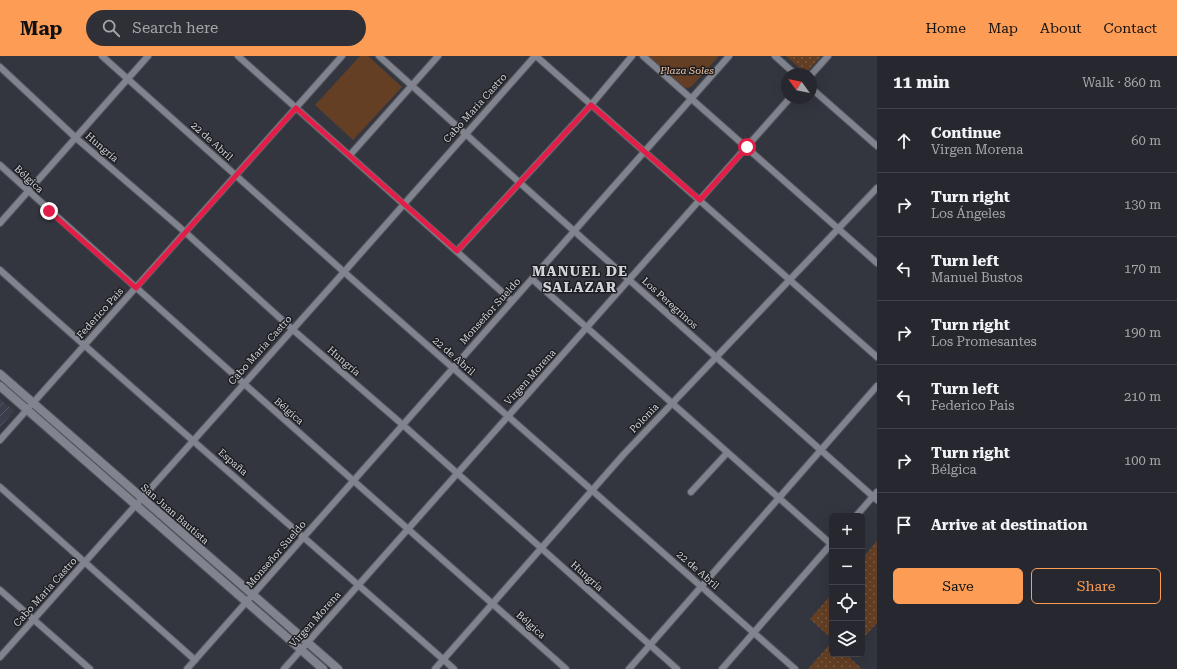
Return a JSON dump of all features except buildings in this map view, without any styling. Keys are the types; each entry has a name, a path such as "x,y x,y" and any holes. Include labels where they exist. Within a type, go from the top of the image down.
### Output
{"street":[{"name":"22 de Abril","path":"102,56 344,272 796,669"},
{"path":"0,223 148,56"},
{"name":"Federico Pais","path":"0,440 342,56"},
{"name":"Los Peregrinos","path":"379,56 821,450 876,496"},
{"path":"350,155 438,56"},
{"path":"535,56 877,357"},
{"name":"Cabo Maria Castro","path":"0,657 535,56"},
{"path":"457,251 591,105 632,56"},
{"path":"643,56 877,263"},
{"name":"Monseñor Sueldo","path":"187,669 729,56"},
{"path":"775,56 788,68"},
{"path":"817,68 828,56"},
{"path":"243,57 296,108 512,301"},
{"name":"Hungría","path":"0,67 76,138 185,232 292,329 403,425 677,669"},
{"path":"817,93 877,146"},
{"name":"Virgen Morena","path":"284,669 785,104"},
{"name":"Bélgica","path":"0,165 243,384 566,669"},
{"name":"Polonia","path":"435,669 624,454 877,188"},
{"name":"España","path":"0,270 84,346 304,536 454,669"},
{"path":"532,279 727,453 829,541"},
{"name":"San Juan Bautista","path":"0,374 338,669"},
{"name":"San Juan Bautista","path":"0,386 323,669"},
{"path":"628,669 877,386"},
{"path":"691,492 727,453"},
{"path":"0,486 195,660"},
{"path":"859,513 876,496"},
{"path":"722,669 829,547"},
{"path":"0,590 90,669"}],"shaded area":[{"path":"0,399 14,411 0,427"}],"green space":[{"path":"360,56 368,56 402,87 353,140 315,105"},
{"name":"Plaza Soles","path":"648,56 719,56 692,86 688,88 684,87"},
{"path":"786,56 821,56 811,68 800,68"},
{"path":"877,541 877,623 865,636 865,585 865,555"},
{"path":"829,597 829,636 810,619"},
{"path":"829,645 829,657 849,657 862,669 808,669"}],"district":[{"name":"MANUEL DE SALAZAR","path":"580,280"}],"route":[{"path":"49,211 136,288 296,108 457,251 591,105 700,200 747,147"}]}
